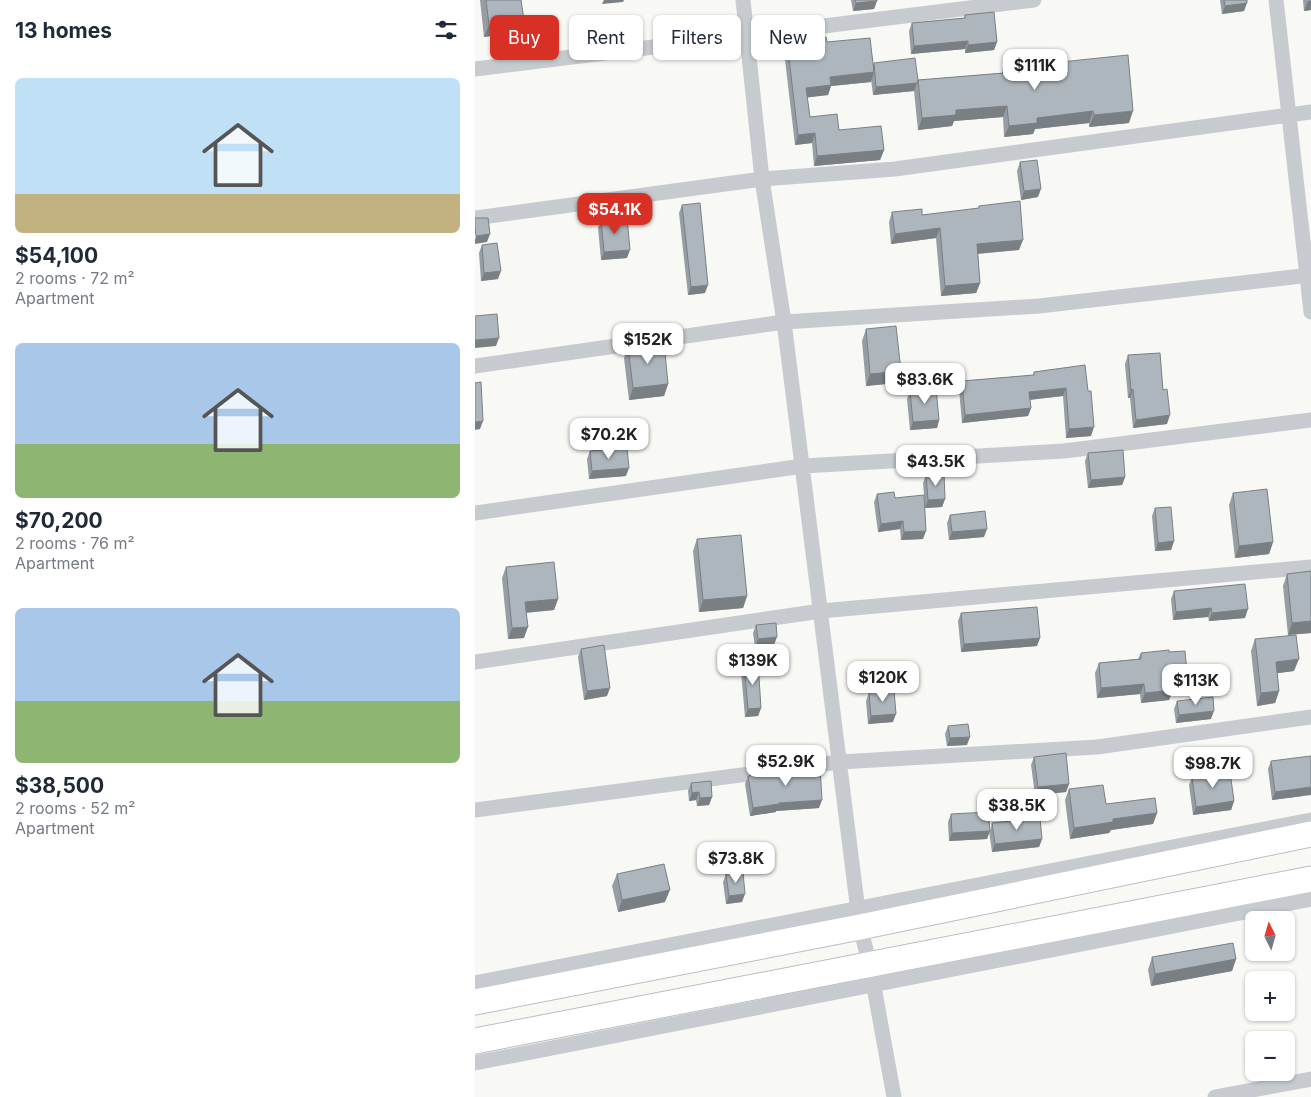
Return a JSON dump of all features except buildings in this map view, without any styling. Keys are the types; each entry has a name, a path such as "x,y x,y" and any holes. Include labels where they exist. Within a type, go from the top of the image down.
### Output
{"main road":[{"path":"475,1002 859,918 1311,834"},
{"path":"475,1041 872,975 1311,879"}],"street":[{"path":"743,0 762,179 784,322 803,466 859,918 872,975 894,1097"},
{"path":"475,69 1034,0"},
{"path":"1276,0 1309,276 1311,312"},
{"path":"475,218 762,179 895,169 1311,112"},
{"path":"475,366 784,322 1039,306 1309,276"},
{"path":"475,512 803,466 1064,451 1311,420"},
{"path":"475,662 821,611 1311,566"},
{"path":"475,810 839,762 1097,747 1311,717"},
{"path":"475,983 859,918 1311,820"},
{"path":"475,1063 872,975 1311,899"},
{"path":"1215,1097 1311,1079"}]}
